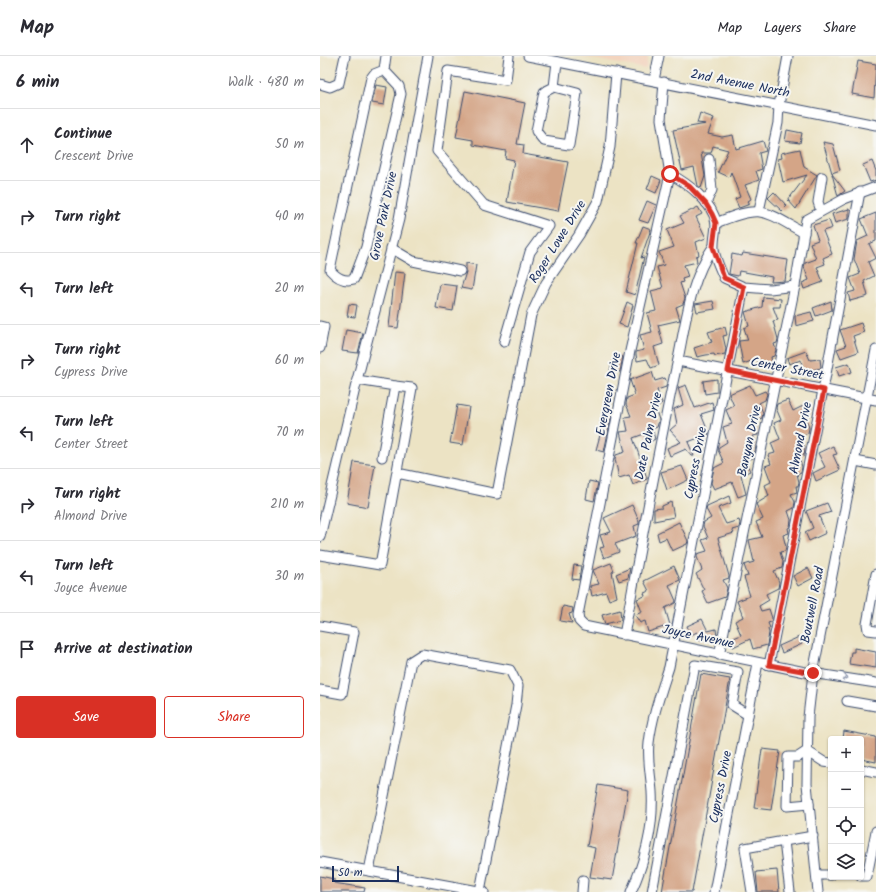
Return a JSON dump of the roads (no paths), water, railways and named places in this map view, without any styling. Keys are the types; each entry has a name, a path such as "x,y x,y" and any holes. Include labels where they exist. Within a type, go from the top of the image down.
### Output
{"street":[{"path":"320,84 330,87 339,84 344,56"},
{"path":"384,70 386,56"},
{"name":"Grove Park Drive","path":"320,537 357,380 399,219 428,56"},
{"path":"504,342 530,252 549,226 484,205 437,151 448,71 506,80 508,56"},
{"name":"2nd Avenue North","path":"528,56 876,125"},
{"path":"654,80 659,56"},
{"path":"759,211 778,123 778,105 788,56"},
{"path":"554,87 557,62"},
{"path":"384,70 399,86 401,94 366,247 354,280 344,280 335,276 330,270 371,78 374,74 384,70"},
{"name":"Roger Lowe Drive","path":"397,473 497,494 531,315 546,283 579,235 598,201 610,147 616,73"},
{"path":"664,82 661,119 670,174 689,186 706,204 716,223 713,247 724,278 744,287 770,289 795,286"},
{"path":"554,87 577,93 569,145 544,141 536,132 544,92 554,87"},
{"path":"706,204 712,190 709,159"},
{"name":"Evergreen Drive","path":"579,621 578,615 630,351 670,174"},
{"path":"822,177 818,202 821,211 860,192 876,187"},
{"name":"Almond Drive","path":"769,665 824,390 860,192"},
{"path":"716,223 738,214 759,211 780,218 804,233"},
{"name":"Banyan Drive","path":"719,654 795,286 806,220 821,211"},
{"name":"Date Palm Drive","path":"624,635 658,448 678,361 688,307 700,267 713,247"},
{"path":"391,248 413,261 460,271"},
{"name":"Cypress Drive","path":"631,892 639,875 646,852 651,821 652,793 648,745 669,667 744,287"},
{"path":"320,326 324,326 320,348"},
{"name":"Boutwell Road","path":"818,892 809,804 807,751 813,673 855,461 871,399 876,350"},
{"name":"Center Street","path":"678,361 871,399"},
{"path":"320,555 380,565 412,388 357,380"},
{"path":"382,457 395,386"},
{"path":"855,461 876,465"},
{"path":"876,574 874,599 867,624 868,630 876,631"},
{"name":"Joyce Avenue","path":"579,621 584,626 769,665 876,682"},
{"path":"320,626 354,632 342,694 320,690"},
{"path":"320,862 369,871 440,888 482,892 516,705 518,686 510,670 422,654 411,661 369,871"},
{"name":"Cypress Drive","path":"714,892 758,662"},
{"path":"652,892 695,665 738,672 732,705 748,715"},
{"path":"847,701 876,706"},
{"path":"809,804 787,806 788,757 798,757 807,751 824,762 828,763"},
{"path":"864,770 876,772"},
{"path":"864,876 867,876 876,831"},
{"path":"752,892 745,848 813,836"},
{"path":"784,841 790,892"},
{"path":"817,875 828,875"},
{"path":"582,892 583,880"}]}
